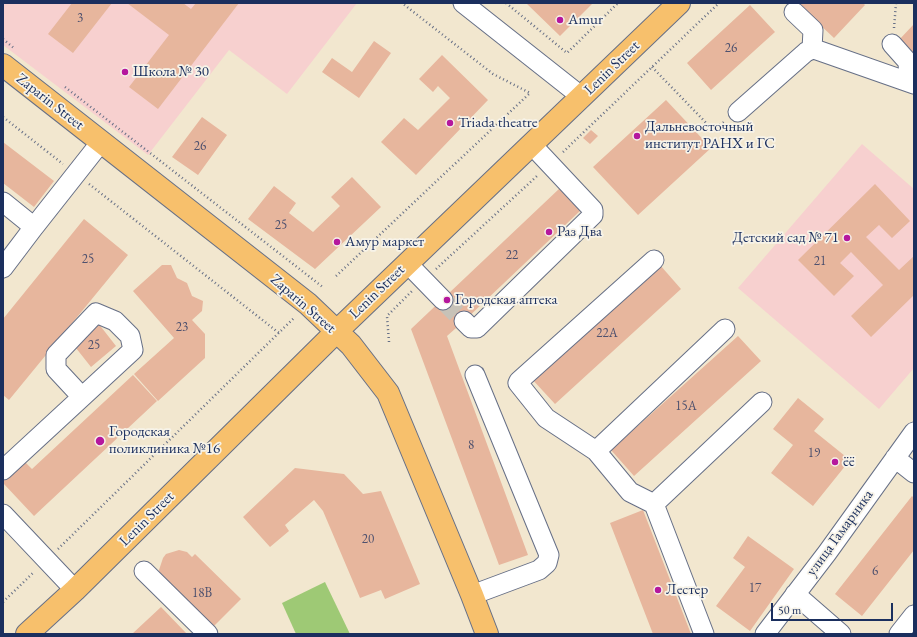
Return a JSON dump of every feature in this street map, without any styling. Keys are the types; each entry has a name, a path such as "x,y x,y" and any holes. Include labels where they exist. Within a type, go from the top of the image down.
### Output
{"main road":[{"name":"Lenin Street","path":"28,634 76,590 407,263 679,3"},
{"name":"Zaparin Street","path":"10,58 101,142 308,304 351,345 388,393 472,595 486,634"}],"street":[{"path":"463,3 582,97"},
{"path":"794,12 814,30 812,49"},
{"path":"738,112 806,52 812,49 911,83 908,62 892,44"},
{"path":"3,268 101,142"},
{"path":"464,322 471,328 477,328 593,215 593,210 532,145"},
{"path":"3,202 34,227"},
{"path":"654,260 519,382 519,385 546,418 596,451 630,492 654,504 704,634"},
{"path":"407,263 443,300"},
{"path":"596,451 726,329"},
{"path":"472,595 539,570 547,563 549,555 475,375"},
{"path":"3,470 82,397"},
{"path":"654,504 762,402"},
{"name":"улица Гамарника","path":"765,634 827,553 914,432"},
{"path":"894,458 914,473"},
{"path":"3,514 76,590"},
{"path":"144,571 208,634"},
{"path":"795,594 842,634"},
{"path":"899,634 914,615"}],"path":[{"path":"336,276 530,93 494,74 402,3"},
{"path":"506,3 567,53 618,3"},
{"path":"389,342 386,316 550,164 719,3"},
{"path":"892,44 896,3"},
{"path":"3,39 10,58"},
{"path":"652,67 713,130 738,112"},
{"path":"61,84 324,288"},
{"path":"3,117 279,333"},
{"path":"3,602 300,313"}],"shaded area":[{"name":"Школа № 30","path":"3,3 357,3 287,94 229,50 148,155 3,45"},
{"name":"Детский сад № 71","path":"862,144 914,189 914,368 879,409 738,288"}],"green space":[{"path":"325,582 350,634 296,634 282,603"}],"building":[{"path":"72,3 112,3 73,53 48,34"},
{"path":"127,3 183,3 191,9 196,3 239,3 158,109 129,87 169,35"},
{"name":"Amur","path":"526,3 593,3 560,36"},
{"path":"863,3 865,5 834,38 798,4"},
{"path":"750,5 775,32 711,90 687,63"},
{"path":"914,24 914,57 898,41"},
{"path":"374,41 391,53 359,98 322,72 332,58 352,72"},
{"path":"442,55 488,100 416,175 381,142 404,118 418,130 450,98 438,86 433,92 419,79"},
{"name":"Дальневосточный институт РАНХ и ГС","path":"666,100 711,148 638,215 593,167"},
{"path":"202,117 227,135 198,175 172,157"},
{"path":"591,130 598,136 590,144 583,138"},
{"path":"3,142 54,181 34,207 3,183"},
{"path":"352,177 381,207 315,269 248,219 274,186 296,203 289,213 313,232 340,206 331,197"},
{"path":"875,184 910,221 892,238 879,225 866,237 899,270 914,256 914,295 871,337 851,316 883,285 851,252 840,263 854,276 834,296 798,260"},
{"path":"560,188 581,210 447,336 528,555 499,565 411,329"},
{"path":"84,219 128,255 9,400 3,395 3,319"},
{"path":"162,265 171,265 177,278 187,283 192,296 203,301 202,311 192,320 205,334 205,358 158,401 134,374 174,338 133,291"},
{"path":"660,265 681,289 555,404 531,378"},
{"path":"98,323 116,346 91,367 72,343"},
{"path":"738,336 761,361 634,476 611,450"},
{"path":"133,375 157,401 34,516 3,483 3,477 22,459 32,469"},
{"path":"798,398 824,419 814,431 850,460 813,506 771,473 793,445 773,429"},
{"path":"295,468 344,474 363,494 381,491 420,584 385,599 381,590 360,598 323,511 314,500 285,525 289,531 270,547 243,517"},
{"path":"912,496 914,498 914,550 862,616 835,594"},
{"path":"643,510 691,634 653,634 610,523"},
{"path":"748,536 794,569 750,631 716,606 745,567 733,558"},
{"path":"179,550 187,552 192,557 195,554 241,599 208,632 160,578 159,570 163,558 166,554"},
{"path":"161,607 187,634 132,634"}],"tunnel":[{"path":"443,300 464,321"}],"place":[{"name":"Amur","path":"560,20"},
{"name":"Школа № 30","path":"125,72"},
{"name":"Triada theatre","path":"450,123"},
{"name":"Дальневосточный институт РАНХ и ГС","path":"637,136"},
{"name":"Раз Два","path":"549,232"},
{"name":"Детский сад № 71","path":"847,238"},
{"name":"Амур маркет","path":"337,242"},
{"name":"Городская аптека","path":"447,300"},
{"name":"Городская поликлиника №16","path":"100,441"},
{"name":"ёё","path":"835,462"},
{"name":"Лестер","path":"658,590"}]}
